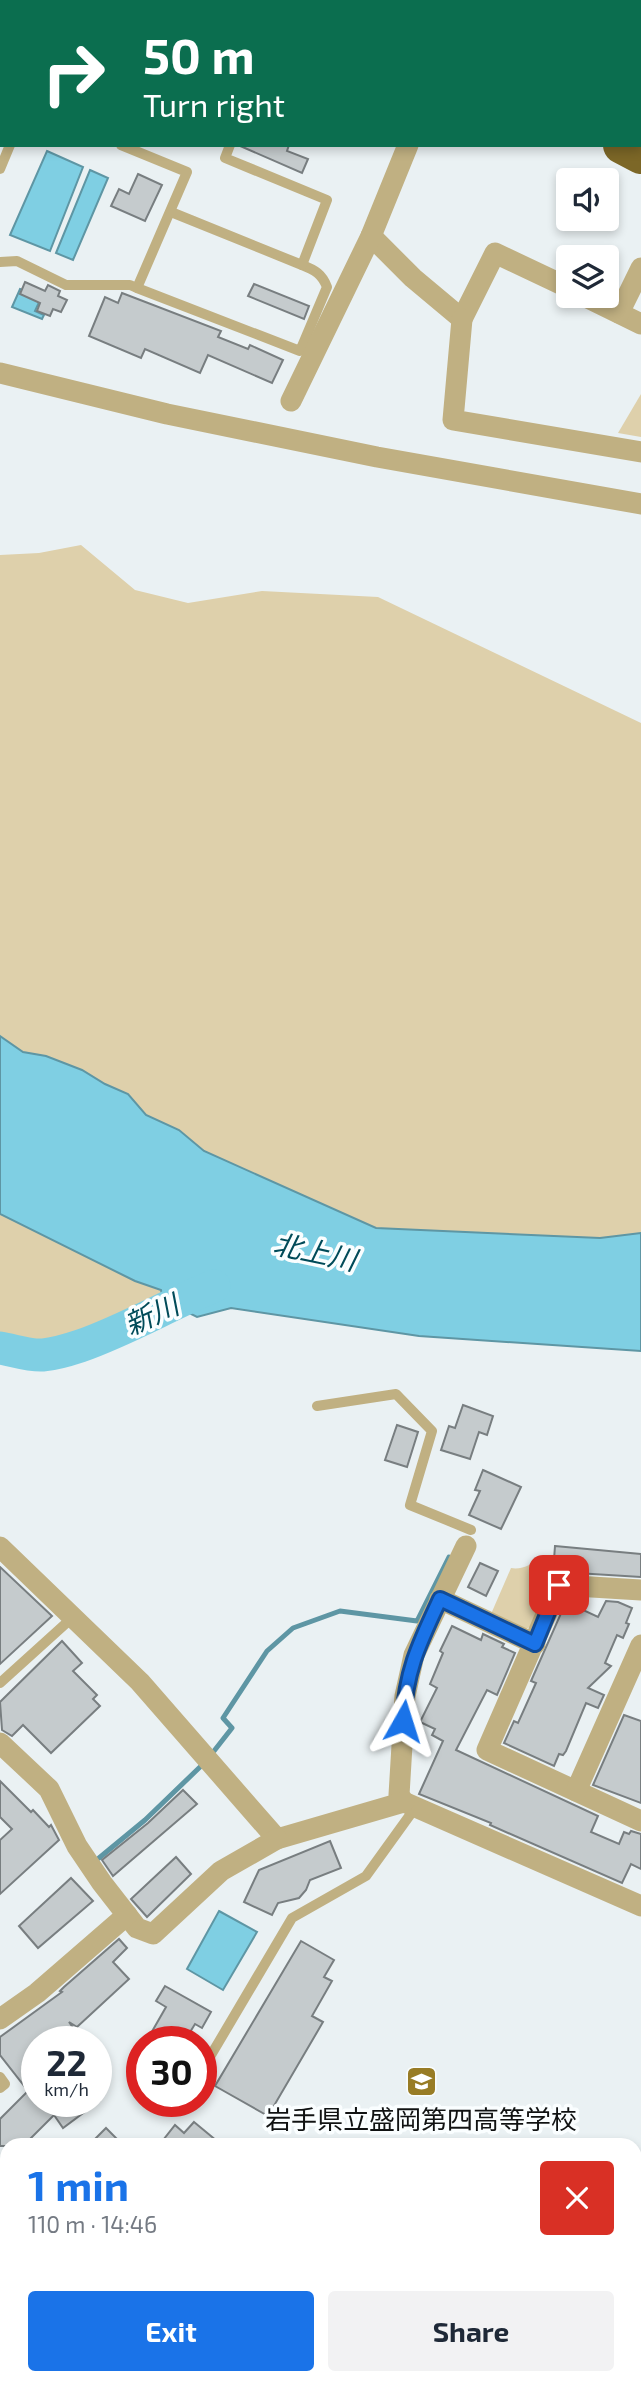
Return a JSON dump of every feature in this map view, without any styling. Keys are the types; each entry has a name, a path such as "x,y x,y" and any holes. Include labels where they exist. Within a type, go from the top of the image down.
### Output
{"street":[{"path":"291,401 371,236 407,147"},
{"path":"371,236 413,278 462,319"},
{"path":"556,282 495,253 462,319 453,420 598,447 641,452"},
{"path":"619,313 641,268"},
{"path":"609,308 641,324"},
{"path":"0,373 167,414 377,457 641,504"},
{"path":"469,1538 414,1655 405,1696 399,1795 410,1805 641,1906"},
{"path":"0,1547 140,1682 277,1839"},
{"path":"641,1590 559,1585 487,1750 641,1821"},
{"path":"440,1599 535,1644"},
{"path":"576,1791 641,1645"},
{"path":"0,1743 49,1789 77,1846 102,1883 137,1928 153,1934 222,1871 277,1839 410,1805"},
{"path":"0,2019 37,1993 127,1915"}],"lane":[{"path":"0,169 9,147"},
{"path":"126,147 187,172 137,288"},
{"path":"229,147 225,158 327,200 302,265"},
{"path":"0,262 17,261 66,285 130,285 300,351 327,287 317,271 171,212"},
{"path":"317,1406 396,1394 432,1431 410,1505 469,1538"},
{"path":"0,1683 73,1617"},
{"path":"217,2046 292,1918 366,1876 410,1805"},
{"path":"0,2077 5,2084 0,2088"}],"shaded area":[{"path":"641,394 641,437 618,433"},
{"path":"81,545 135,590 188,603 262,591 378,597 641,723 641,1233 600,1238 376,1228 204,1151 179,1130 146,1115 128,1094 82,1070 46,1056 23,1052 0,1036 0,555 39,553"},
{"path":"0,1214 135,1281 162,1290 163,1300 62,1337 43,1340 0,1335"},
{"path":"541,1557 552,1579 534,1625 526,1629 491,1614 511,1568 527,1566"}],"water":[{"path":"47,151 83,167 50,251 10,235"},
{"path":"90,170 108,178 73,260 56,253"},
{"path":"20,289 41,298 35,311 44,315 42,319 12,307"},
{"name":"北上川","path":"0,1036 23,1052 46,1056 82,1070 128,1094 146,1115 179,1130 204,1151 376,1228 600,1238 641,1233 641,1351 419,1336 231,1308 197,1317 163,1300 161,1290 135,1281 0,1214"},
{"path":"219,1911 257,1932 223,1990 187,1969"}],"building":[{"path":"243,147 288,147 287,151 308,159 302,173"},
{"path":"138,174 162,185 145,221 111,206 119,189 129,194"},
{"path":"25,282 45,291 48,285 60,291 58,296 67,300 61,312 53,309 50,316 37,311 40,303 20,294"},
{"path":"254,284 309,306 304,319 248,296"},
{"path":"122,293 221,331 218,337 248,349 250,345 283,360 272,383 208,355 200,373 145,349 141,358 89,336 105,297 118,303"},
{"path":"463,1405 493,1416 487,1435 479,1432 470,1459 441,1450 449,1426 455,1428"},
{"path":"397,1425 418,1432 407,1467 385,1460"},
{"path":"483,1470 521,1487 501,1529 469,1515 480,1491 475,1490"},
{"path":"555,1546 641,1554 641,1577 553,1573"},
{"path":"480,1563 498,1571 486,1596 468,1587"},
{"path":"0,1567 52,1616 0,1664"},
{"path":"606,1601 618,1602 632,1608 623,1638 617,1635 605,1663 611,1666 588,1688 604,1695 598,1708 586,1703 566,1751 563,1755 559,1754 554,1766 504,1743 514,1721 518,1723 536,1683 531,1681 566,1602 598,1617"},
{"path":"452,1626 481,1640 483,1634 504,1644 502,1647 515,1653 497,1695 487,1690 456,1750 598,1816 591,1832 619,1844 624,1832 641,1834 641,1869 631,1864 622,1883 490,1825 491,1823 419,1794 443,1741 432,1735 435,1729 420,1722 437,1688 430,1684 443,1653 440,1651"},
{"path":"62,1641 82,1663 73,1671 97,1695 93,1699 100,1706 51,1753 23,1725 12,1736 2,1730 0,1702"},
{"path":"624,1715 641,1721 641,1803 593,1785"},
{"path":"0,1781 31,1812 33,1810 49,1827 51,1825 59,1840 0,1894 0,1840 12,1829 0,1817"},
{"path":"183,1790 197,1804 113,1876 102,1860"},
{"path":"330,1841 341,1868 310,1880 299,1898 278,1903 272,1915 244,1902 259,1870"},
{"path":"176,1857 191,1874 147,1917 131,1899"},
{"path":"71,1878 93,1901 38,1948 19,1926"},
{"path":"119,1939 127,1948 113,1962 129,1979 78,2026 69,2022 72,2026 21,2026 21,2082 0,2055 0,2037 62,1992 60,1991 64,1987"},
{"path":"301,1941 334,1960 324,1977 332,1981 312,2016 323,2022 268,2116 217,2087 217,2083"},
{"path":"165,1986 211,2012 203,2026 155,2026 166,2007 156,2001"},
{"path":"21,2098 21,2117 52,2117 31,2138 0,2138 0,2119"},
{"path":"55,2117 78,2117 63,2128"},
{"path":"194,2122 213,2138 165,2138 175,2125 184,2133"},
{"path":"106,2128 116,2138 96,2138"}],"waterway":[{"name":"新川","path":"0,1348 38,1355 80,1346 214,1286"},
{"path":"214,1751 232,1728 223,1718 267,1651 293,1628 340,1611 417,1621 449,1557"},
{"path":"99,1858 145,1820 200,1767"}],"place":[{"name":"岩手県立盛岡第四高等学校","path":"421,2082"}],"route":[{"path":"403,1721 405,1696 414,1655 440,1599 535,1644 559,1585"}]}
